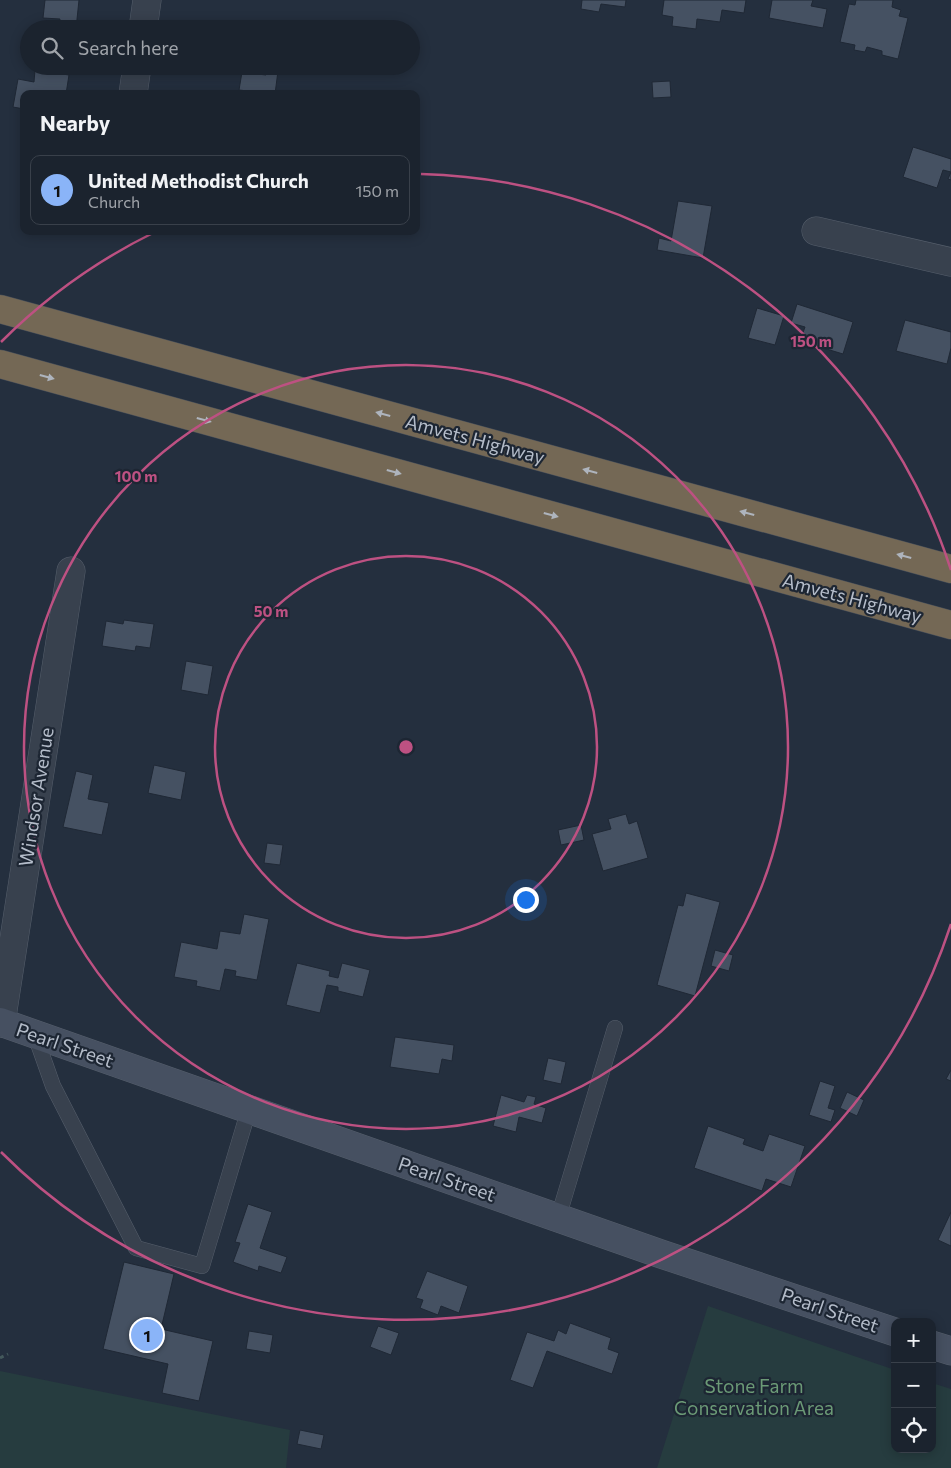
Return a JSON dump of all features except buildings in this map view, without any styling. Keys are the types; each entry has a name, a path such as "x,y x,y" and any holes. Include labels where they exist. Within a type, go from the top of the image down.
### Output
{"highway":[{"name":"Amvets Highway","path":"0,309 951,569"},
{"name":"Amvets Highway","path":"0,364 951,625"}],"street":[{"path":"144,20 147,0"},
{"path":"134,90 136,75"},
{"path":"816,231 951,262"},
{"name":"Windsor Avenue","path":"1,1022 71,571"},
{"name":"Pearl Street","path":"1,1022 558,1218 891,1331"},
{"path":"936,1346 951,1351"}],"lane":[{"path":"558,1218 615,1028"},
{"path":"36,1035 52,1086 136,1248 202,1266 248,1109"}],"path":[{"path":"0,1358 8,1354"}],"green space":[{"name":"Stone Farm Conservation Area","path":"708,1306 891,1369 891,1453 936,1453 936,1384 951,1389 951,1468 657,1468"},
{"path":"0,1371 290,1430 286,1468 0,1468"}],"place":[{"name":"United Methodist Church","path":"147,1335"}]}
